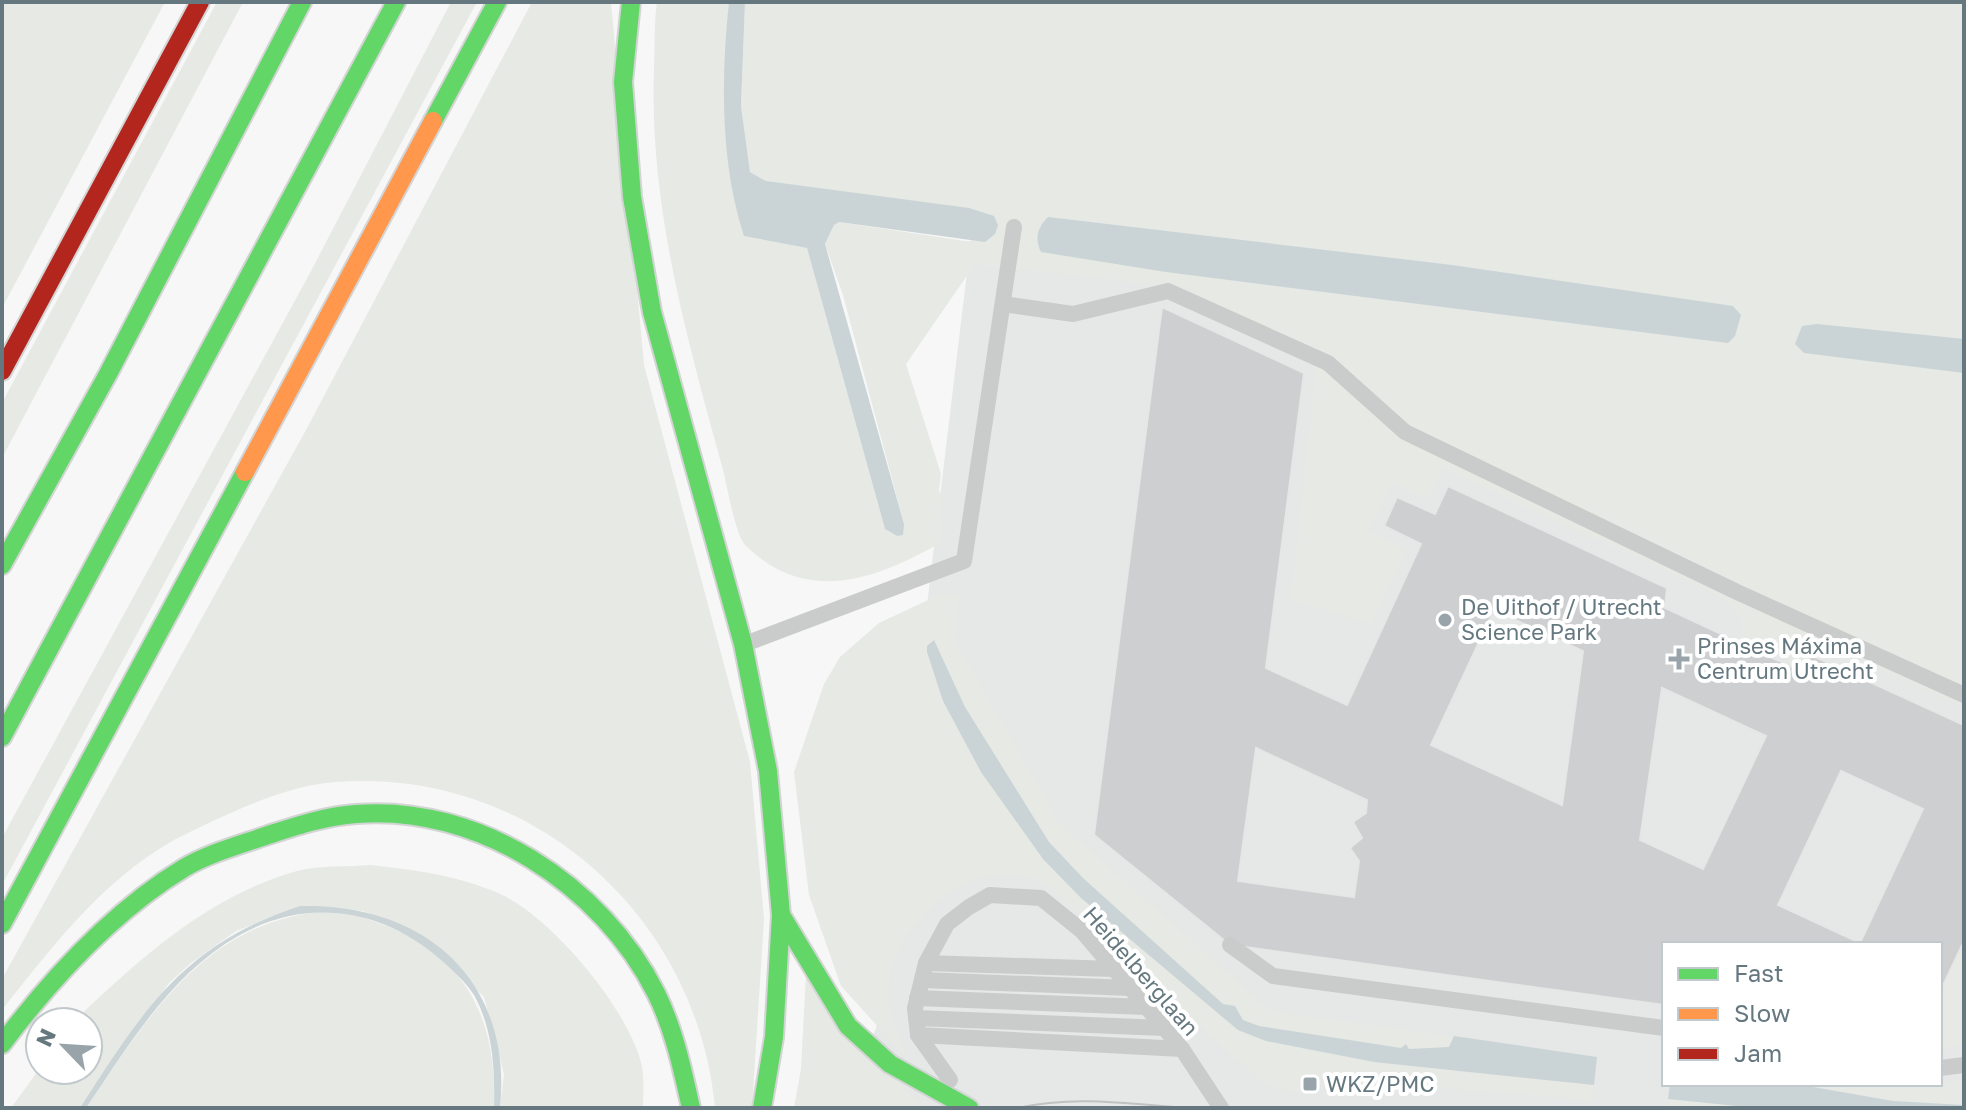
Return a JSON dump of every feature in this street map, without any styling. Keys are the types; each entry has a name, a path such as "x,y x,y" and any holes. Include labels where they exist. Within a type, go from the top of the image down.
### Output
{"highway":[{"path":"2,371 200,2"},
{"path":"2,565 108,374 302,2"},
{"path":"2,737 396,2"},
{"path":"2,924 497,2"},
{"path":"631,2 623,82 632,197 652,312 743,644 768,771 781,915 774,1037 762,1108"},
{"path":"2,1044 100,935 184,869 301,825 366,813 420,817 477,832 517,849 568,880 605,916 652,981 669,1014 691,1108"},
{"path":"781,915 848,1026 890,1064 969,1108"}],"lane":[{"path":"743,644 964,561 1014,227"},
{"path":"1003,304 1073,314 1168,291 1328,363 1405,432 1737,592 1964,695"},
{"name":"Heidelberglaan","path":"917,1027 917,998 924,971 947,924 990,895 1041,898 1082,931 1131,988 1182,1049 1221,1108"},
{"path":"1230,945 1273,976 1662,1028"},
{"path":"924,971 1114,969"},
{"path":"924,971 1131,988"},
{"path":"917,998 1146,1007"},
{"path":"917,1027 1164,1028"},
{"path":"917,1027 1182,1049"},
{"path":"917,1027 952,1082 986,1108"},
{"path":"1942,1068 1964,1065"}],"shaded area":[{"path":"2,2 165,2 2,308"},
{"path":"217,2 243,2 2,458 2,403"},
{"path":"451,2 477,2 2,885 2,838 310,273"},
{"path":"532,2 611,2 644,365 750,762 764,919 752,1108 715,1108 701,1037 675,972 636,913 588,864 532,825 468,797 399,783 326,783 291,790 239,809 161,848 135,866 86,910 2,1010 2,979 306,430"},
{"path":"657,2 729,2 725,90 727,150 745,236 807,248 885,529 897,536 904,524 843,295 825,244 834,225 839,222 965,241 985,242 995,234 766,181 750,172 741,106 745,2 1964,2 1964,339 1943,337 1804,353 1964,373 1964,707 1818,641 1803,672 1787,664 1794,647 1740,637 1743,620 1722,597 1443,468 1427,499 1392,482 1367,531 1405,550 1371,623 1291,600 1316,367 1188,288 975,264 906,364 941,474 939,490 944,505 940,512 943,529 940,543 891,567 842,580 817,581 793,576 769,564 746,546 738,532 673,269 657,170 654,68","holes":["1049,217 1452,265 1733,306 1741,315 1735,336 1727,343 1166,272 1041,252 1041,224"]},
{"path":"729,2 745,2 741,106 750,172 766,181 969,208 994,216 998,225 995,234 985,242 839,222 834,225 825,244 904,524 903,535 897,536 885,529 807,248 744,236 730,179 724,120"},
{"name":"De Uithof / Utrecht Science Park","path":"977,189 1964,296 1964,1108 835,1108 876,1029"},
{"path":"1048,217 1452,265 1733,306 1741,315 1735,336 1728,343 1166,272 1041,252 1038,233"},
{"path":"1817,324 1964,339 1964,373 1804,353 1795,344 1802,326"},
{"path":"941,594 959,595 955,641 1060,824 1266,1007 1286,1014 1454,1036 1449,1047 1440,1047 1462,1074 1496,1073 1594,1085 1591,1100 1306,1077 1302,1092 1266,1086 1049,887 1024,876 999,874 977,878 938,901 907,936 896,956 890,975 890,1010 911,1063 841,986 809,895 794,772 824,684 840,657 879,623"},
{"path":"934,640 965,707 1049,842 1083,878 1223,1004 1235,1006 1243,1020 1259,1026 1401,1048 1406,1044 1409,1049 1449,1047 1454,1036 1597,1057 1594,1085 1374,1062 1266,1041 1238,1030 1081,898 1043,859 981,772 943,701 927,652 927,646"},
{"path":"371,865 434,874 480,886 517,903 561,940 618,1013 642,1065 643,1108 500,1108 504,1074 484,997 421,935 363,911 300,906 236,931 191,963 169,983 104,1074 104,1006 90,1006 127,972 206,912 265,882 297,871"},
{"path":"300,906 345,909 386,918 422,935 452,958 475,987 492,1022 500,1062 500,1108 494,1108 493,1065 485,1022 474,995 463,981 418,942 369,919 343,914 290,916 238,936 214,952 171,991 104,1082 104,1072 125,1040 170,984 226,940"},
{"path":"337,911 408,936 436,954 458,976 475,1002 487,1033 493,1068 494,1108 86,1108 104,1086 134,1038 188,975 219,950 253,930 292,916"},
{"path":"1962,946 1964,1043 1942,1050 1942,988"},
{"path":"806,975 922,1108 794,1108 801,1069"},
{"path":"1964,1080 1964,1108 1817,1108 1822,1086 1942,1086 1942,1082"},
{"path":"27,1086 96,1086 80,1108 11,1108"},
{"path":"95,1086 101,1086 86,1108 80,1108"},
{"path":"1670,1086 1807,1086 1893,1101 1964,1105 1964,1108 1757,1108 1668,1099"},
{"path":"1668,1099 1757,1108 1667,1108"}],"building":[{"name":"Prinses Máxima Centrum Utrecht","path":"1162,307 1304,373 1266,668 1347,705 1421,544 1384,526 1397,497 1435,514 1448,486 1667,588 1665,608 1803,672 1811,655 1964,725 1964,941 1942,988 1942,942 1860,942 1923,809 1841,771 1778,905 1858,942 1662,942 1662,1005 1230,945 1094,835","holes":["1494,610 1583,651 1562,805 1431,745","1662,688 1766,736 1703,869 1640,840","1256,748 1367,800 1366,813 1353,822 1362,838 1350,848 1359,861 1354,897 1238,881"]}],"tram line":[{"path":"1018,1108 1081,1101 1187,1108"}],"traffic: fast":[{"path":"2,565 108,374 302,2"},
{"path":"2,737 396,2"},
{"path":"433,121 497,2"},
{"path":"631,2 623,82 632,197 652,312 743,644 768,771 781,915 774,1037 762,1108"},
{"path":"2,924 245,472"},
{"path":"2,1044 85,947 133,904 184,868 225,850 311,822 356,814 402,814 447,823 490,838 532,859 570,886 604,918 633,954 656,993 677,1049 691,1108"},
{"path":"781,915 848,1026 890,1064 969,1108"}],"traffic: slow":[{"path":"245,472 433,121"}],"traffic: jam":[{"path":"2,371 200,2"}],"place":[{"name":"De Uithof / Utrecht Science Park","path":"1445,620"},
{"name":"Prinses Máxima Centrum Utrecht","path":"1679,659"},
{"name":"WKZ/PMC","path":"1310,1084"}]}
